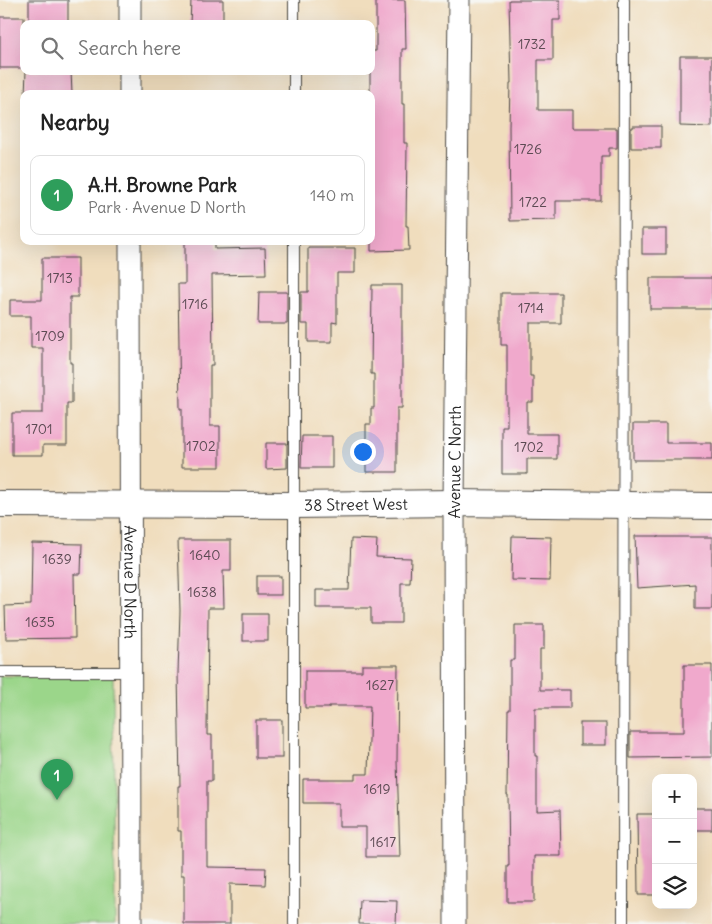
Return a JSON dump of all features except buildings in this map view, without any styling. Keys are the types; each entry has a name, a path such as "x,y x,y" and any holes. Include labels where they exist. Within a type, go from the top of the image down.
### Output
{"street":[{"path":"130,0 130,20"},
{"name":"Avenue C North","path":"455,924 454,503 458,0"},
{"path":"130,75 130,90"},
{"name":"Avenue D North","path":"130,245 131,924"},
{"name":"38 Street West","path":"0,504 294,505 454,503 712,506"}],"lane":[{"path":"294,0 294,20"},
{"path":"623,924 624,0"},
{"path":"294,75 294,90"},
{"path":"294,245 294,924"},
{"path":"0,672 131,672"}],"green space":[{"path":"0,676 113,676 115,924 0,924"}],"place":[{"name":"A.H. Browne Park","path":"57,800"}]}
